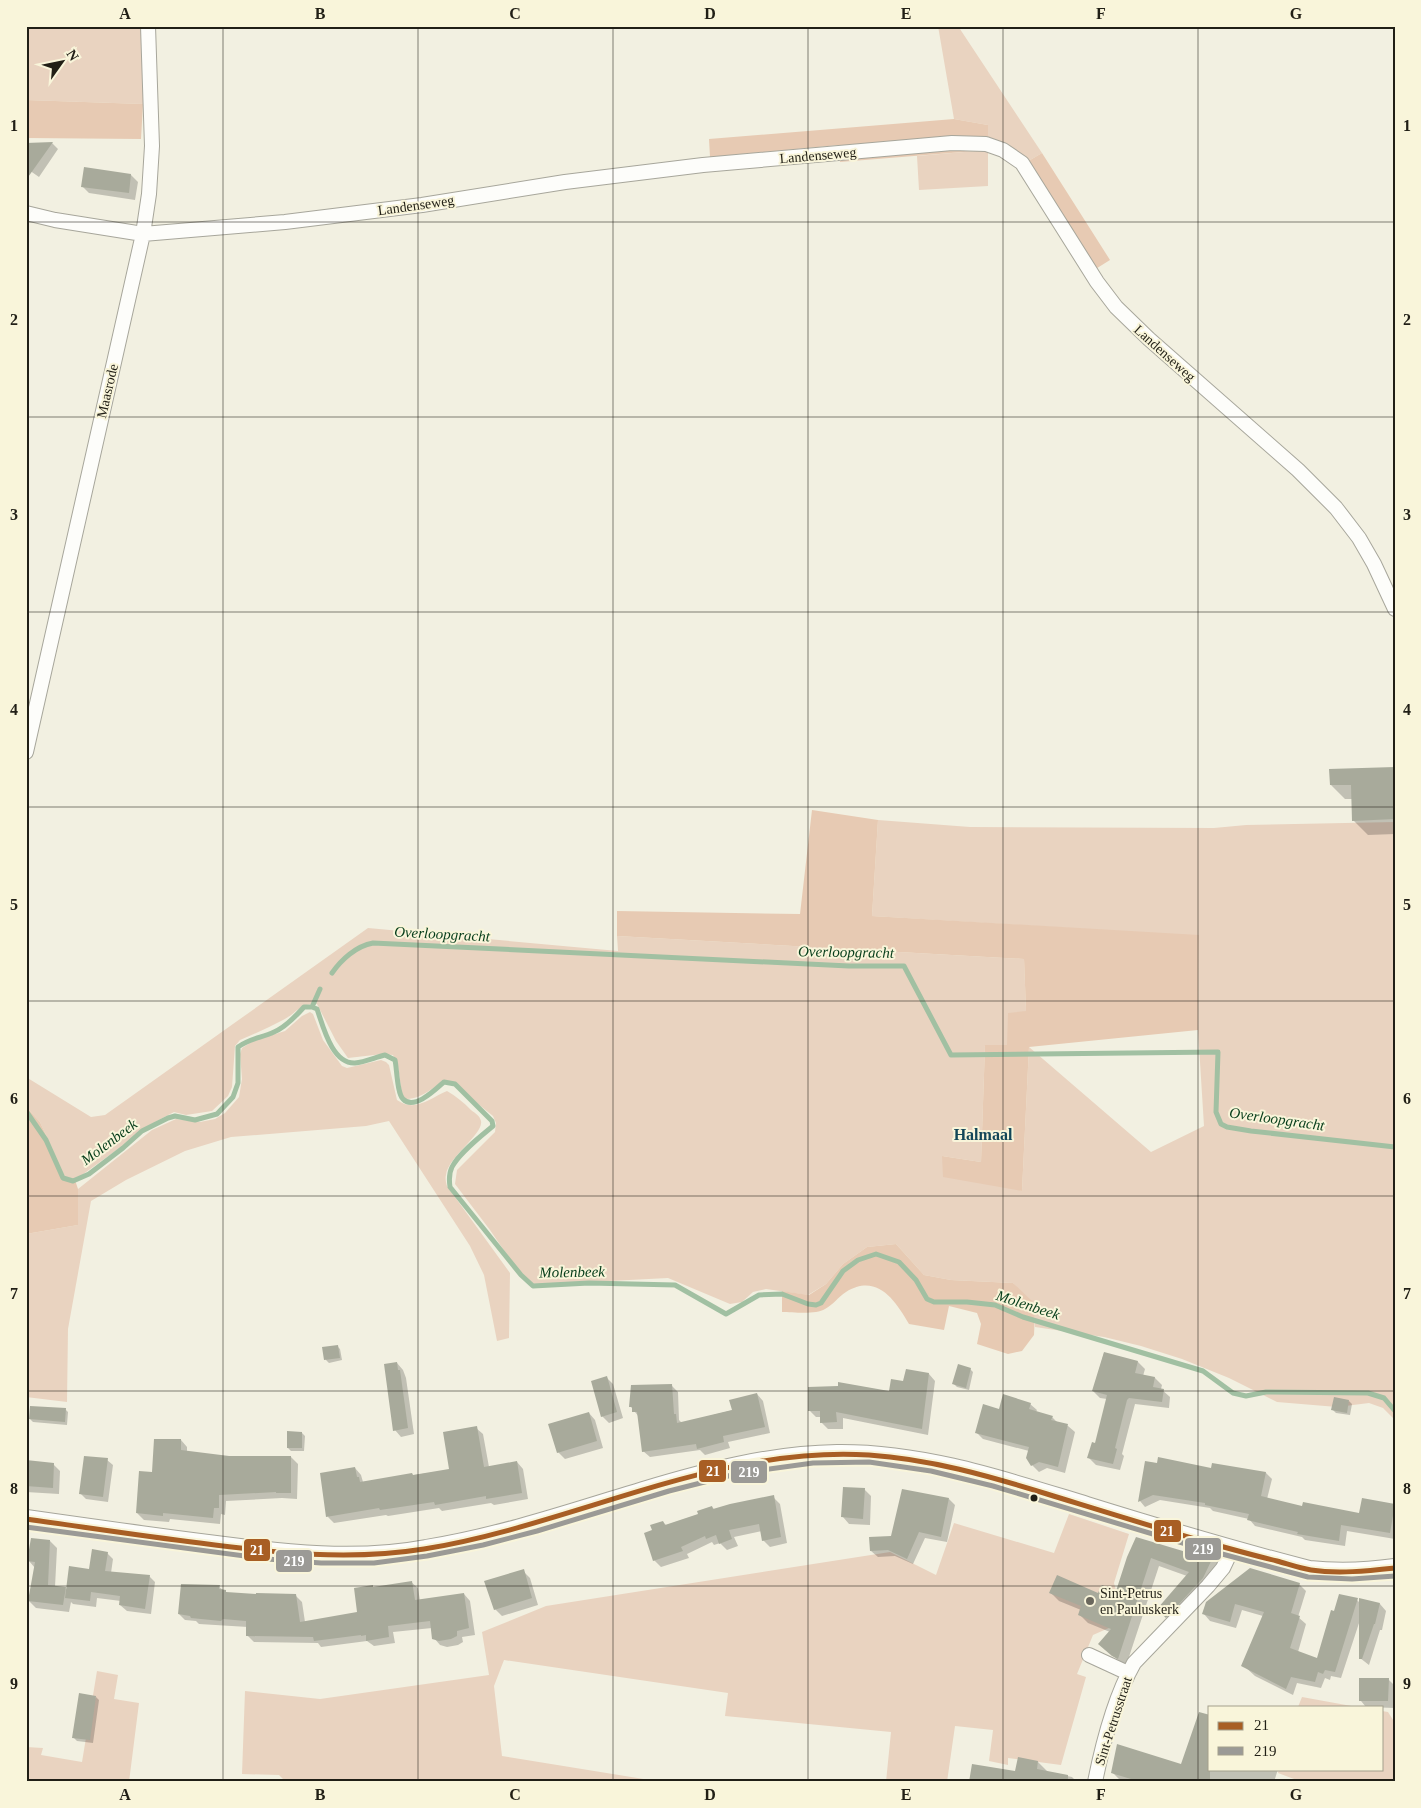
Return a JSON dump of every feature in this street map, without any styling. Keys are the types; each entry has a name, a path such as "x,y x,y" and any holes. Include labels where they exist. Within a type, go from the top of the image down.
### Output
{"street":[{"name":"Maasrode","path":"26,752 143,234 149,194 152,146 148,26"},
{"name":"Landenseweg","path":"26,213 55,220 143,234 285,222 422,205 565,182 703,165 952,143 986,144 1003,150 1022,163 1097,282 1116,307 1149,339 1298,470 1336,508 1359,538 1374,564 1395,609"},
{"path":"26,1519 275,1553 375,1555 422,1550 476,1540 720,1470 799,1456 873,1454 912,1459 966,1470 1232,1549 1318,1571 1356,1572 1395,1568"},
{"name":"Sint-Petrusstraat","path":"1095,1782 1099,1760 1128,1673 1134,1663 1208,1586 1223,1568 1232,1549"},
{"path":"1089,1655 1128,1673"}],"shaded area":[{"path":"26,26 143,26 143,104 26,100"},
{"path":"938,26 958,26 1042,153 1025,163 988,141 988,125 954,119"},
{"path":"26,100 143,104 141,139 26,138"},
{"path":"954,119 988,125 988,150 840,162 839,145 710,157 709,139"},
{"path":"988,150 988,186 919,190 917,156"},
{"path":"1042,153 1110,260 1094,270 1025,163"},
{"path":"812,810 878,820 872,916 1199,935 1198,1030 1029,1047 1022,1191 943,1177 942,1156 981,1162 985,1045 1007,1045 1008,1013 1026,1011 1024,959 617,936 617,911 800,914"},
{"path":"878,820 970,827 1214,828 1246,825 1395,822 1395,1420 1383,1408 1369,1403 1337,1407 1277,1402 1229,1378 1182,1359 1141,1346 1104,1337 1035,1327 1035,1312 1013,1283 951,1280 924,1275 896,1244 867,1247 843,1264 826,1284 808,1295 766,1289 753,1292 742,1302 730,1304 668,1278 533,1285 520,1274 455,1184 457,1170 495,1132 496,1123 493,1116 451,1082 439,1085 418,1097 405,1099 402,1095 398,1066 393,1055 383,1054 348,1058 336,1041 317,1004 306,1005 283,1020 240,1040 235,1046 232,1087 228,1096 212,1111 186,1115 174,1112 157,1121 75,1180 66,1179 40,1122 26,1107 26,1077 91,1117 105,1115 368,928 618,951 617,936 1024,959 1026,1011 1007,1045 985,1045 981,1162 942,1156 1022,1191 1029,1047 1151,1152 1204,1126 1198,1030 1199,936 872,916"},
{"path":"310,1012 313,1014 323,1040 342,1066 347,1068 381,1060 389,1065 397,1100 404,1104 416,1105 447,1091 480,1118 480,1126 477,1132 448,1168 446,1180 447,1186 510,1273 509,1338 497,1341 484,1275 470,1246 389,1121 366,1126 231,1137 185,1151 126,1180 91,1201 68,1329 67,1402 26,1397 26,1234 78,1225 78,1189 152,1130 176,1119 200,1122 215,1119 225,1113 239,1097 242,1079 240,1054 242,1048 253,1041 285,1031 302,1016"},
{"path":"26,1107 40,1122 66,1179 75,1180 78,1189 78,1225 26,1234"},
{"path":"896,1244 924,1275 951,1280 1013,1283 1033,1302 1035,1312 1034,1335 1022,1351 1008,1354 977,1344 981,1324 977,1313 949,1306 944,1330 909,1324 891,1298 876,1287 857,1287 840,1296 821,1311 810,1313 782,1312 782,1291 809,1295 826,1284 843,1264 867,1247"},
{"path":"1069,1514 1129,1534 1114,1583 1122,1613 1111,1627 1093,1635 1077,1674 1086,1677 1061,1765 1008,1758 1008,1765 989,1761 993,1730 955,1726 947,1782 886,1782 891,1732 725,1716 728,1693 504,1660 494,1686 502,1756 662,1782 286,1782 279,1775 242,1774 245,1691 320,1699 489,1675 482,1632 546,1606 890,1552 936,1575 954,1523 1054,1553"},
{"path":"97,1671 118,1675 114,1699 139,1703 129,1782 26,1782 26,1747 43,1748 41,1755 82,1762"},
{"path":"1302,1697 1352,1706 1298,1706"},
{"path":"1384,1711 1388,1712 1395,1723 1395,1782 1302,1782 1278,1773 1279,1770 1384,1770"}],"building":[{"path":"53,142 26,180 26,143"},
{"path":"84,167 131,174 129,193 81,187"},
{"path":"1395,767 1395,819 1352,821 1351,785 1330,785 1329,769"},
{"path":"338,1345 340,1358 324,1360 322,1347"},
{"path":"1104,1352 1138,1361 1135,1373 1155,1377 1153,1387 1164,1389 1162,1402 1129,1398 1127,1400 1113,1464 1087,1458 1092,1442 1095,1443 1107,1395 1092,1391"},
{"path":"397,1362 398,1370 400,1370 408,1428 393,1431 384,1364"},
{"path":"958,1364 971,1368 966,1388 952,1384"},
{"path":"906,1369 929,1373 922,1429 836,1412 837,1422 820,1423 820,1411 808,1411 808,1387 838,1386 838,1382 889,1391 891,1379 903,1381"},
{"path":"607,1376 617,1412 601,1417 591,1381"},
{"path":"672,1384 674,1414 676,1414 677,1423 732,1410 729,1400 757,1393 765,1427 723,1436 724,1442 697,1449 696,1444 642,1452 637,1412 632,1412 632,1407 629,1407 631,1385"},
{"path":"1003,1394 1031,1403 1029,1409 1053,1416 1051,1420 1068,1424 1058,1467 1039,1462 1031,1466 1026,1458 1029,1447 975,1433 983,1404 999,1409"},
{"path":"1334,1397 1349,1400 1347,1413 1331,1410"},
{"path":"30,1406 66,1408 65,1422 29,1419"},
{"path":"589,1412 597,1441 557,1453 548,1424"},
{"path":"477,1426 484,1467 517,1461 522,1493 486,1499 486,1496 435,1505 434,1502 380,1510 379,1508 326,1517 320,1473 355,1467 360,1482 449,1469 443,1432"},
{"path":"287,1431 302,1432 302,1448 287,1448"},
{"path":"154,1439 181,1439 181,1450 229,1456 291,1456 291,1493 219,1495 219,1508 214,1508 213,1518 163,1513 163,1516 136,1513 139,1471 152,1472"},
{"path":"84,1456 108,1458 103,1497 79,1494"},
{"path":"1158,1457 1211,1468 1212,1463 1266,1472 1261,1496 1302,1506 1303,1502 1359,1513 1362,1498 1395,1504 1390,1533 1341,1525 1339,1541 1297,1534 1298,1532 1247,1520 1249,1514 1205,1505 1205,1503 1153,1495 1138,1502 1145,1461 1157,1463"},
{"path":"26,1460 54,1463 53,1488 26,1486"},
{"path":"843,1487 865,1488 863,1519 841,1517"},
{"path":"902,1489 949,1498 941,1537 919,1532 907,1559 888,1550 870,1551 869,1537 891,1536"},
{"path":"774,1495 781,1537 762,1541 759,1524 729,1530 732,1539 719,1544 716,1535 706,1539 705,1536 681,1547 683,1551 653,1561 644,1533 652,1530 650,1525 663,1521 665,1525 698,1514 697,1511 712,1506 713,1509"},
{"path":"1136,1537 1203,1557 1206,1553 1214,1555 1203,1578 1166,1618 1157,1609 1189,1572 1151,1558 1118,1659 1098,1644 1111,1629 1078,1615 1081,1606 1049,1593 1057,1575 1098,1593 1102,1585 1116,1591"},
{"path":"31,1538 50,1540 48,1585 66,1587 63,1605 28,1601 35,1562 27,1561"},
{"path":"92,1549 108,1552 105,1571 150,1575 145,1609 119,1605 120,1596 91,1592 90,1601 65,1598 69,1566 89,1569"},
{"path":"1250,1568 1300,1583 1291,1613 1300,1616 1290,1648 1317,1658 1331,1610 1334,1611 1339,1594 1358,1598 1335,1672 1325,1670 1323,1674 1318,1672 1315,1682 1291,1677 1286,1689 1241,1666 1264,1612 1235,1604 1230,1622 1202,1614 1206,1602"},
{"path":"524,1569 532,1598 494,1610 484,1581"},
{"path":"412,1581 415,1600 464,1593 469,1628 457,1631 457,1636 451,1639 439,1641 432,1639 430,1621 388,1626 389,1637 366,1641 366,1635 361,1635 314,1641 313,1637 246,1636 246,1621 191,1618 190,1616 178,1614 181,1584 220,1585 219,1589 226,1590 226,1592 296,1594 300,1622 357,1612 354,1588"},
{"path":"1359,1598 1380,1603 1375,1624 1362,1659 1359,1659"},
{"path":"1359,1678 1389,1678 1388,1701 1359,1701"},
{"path":"79,1693 96,1696 90,1740 72,1738"},
{"path":"1199,1712 1208,1714 1208,1770 1210,1770 1210,1782 1141,1782 1111,1773 1117,1744 1181,1764"},
{"path":"1018,1757 1038,1761 1037,1769 1068,1775 1068,1782 969,1782 972,1764 1015,1771"}],"waterway":[{"name":"Overloopgracht","path":"332,973 350,954 361,947 373,943 849,966 904,966 951,1055 1218,1052 1216,1112 1221,1124 1227,1127 1251,1131 1395,1147"},
{"name":"Overloopgracht","path":"312,1007 320,989"},
{"name":"Molenbeek","path":"26,1111 46,1140 63,1178 73,1181 89,1174 142,1131 168,1118 175,1116 195,1120 217,1114 233,1097 238,1083 238,1047 278,1030 291,1021 304,1007 312,1007 317,1009 334,1051 347,1062 363,1062 385,1055 395,1060 400,1092 403,1099 408,1102 419,1101 444,1082 455,1084 492,1121 493,1126 455,1162 450,1172 450,1187 521,1275 533,1286 589,1283 675,1285 726,1314 759,1295 782,1294 808,1304 816,1305 821,1303 843,1271 858,1260 876,1254 899,1262 916,1280 927,1299 934,1302 967,1302 995,1305 1023,1317 1203,1371 1233,1393 1246,1396 1266,1392 1368,1393 1384,1398 1395,1411"}],"transit line":[{"name":"21","path":"26,1519 256,1550 340,1555 396,1553 480,1538 645,1489 756,1462 812,1455 869,1455 937,1464 981,1475 1202,1541 1307,1569 1342,1572 1395,1568"},
{"name":"219","path":"26,1527 267,1559 321,1563 374,1563 427,1556 483,1545 537,1531 669,1491 740,1473 813,1463 869,1462 931,1471 993,1486 1196,1547 1308,1577 1352,1579 1395,1576"}],"place":[{"name":"Sint-Petrus en Pauluskerk","path":"1090,1601"}],"district":[{"name":"Halmaal","path":"983,1134"}]}
